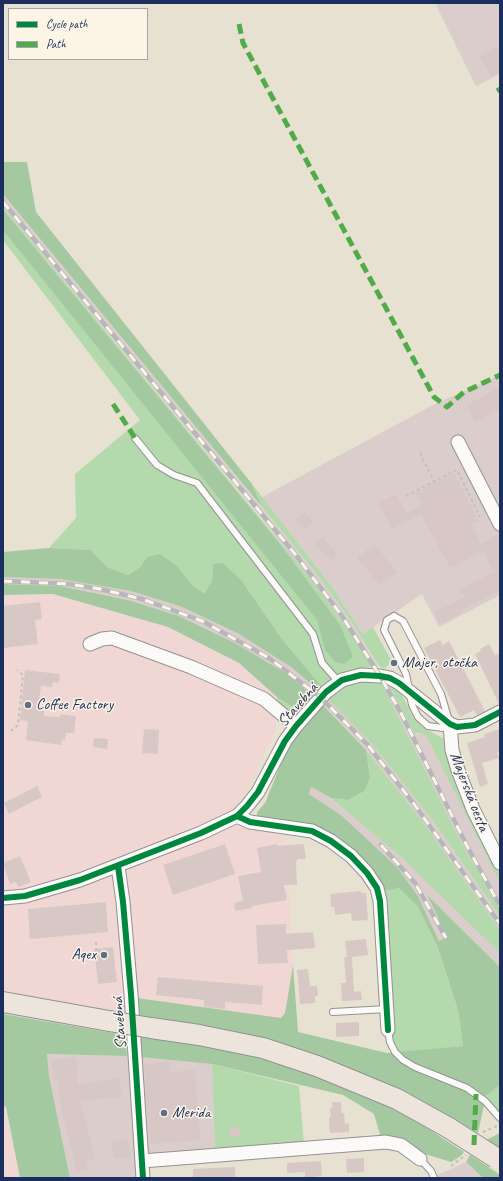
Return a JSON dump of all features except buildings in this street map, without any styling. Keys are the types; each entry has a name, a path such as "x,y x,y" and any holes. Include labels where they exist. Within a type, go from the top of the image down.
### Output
{"main road":[{"path":"3,1002 199,1035 262,1048 317,1066 397,1099 449,1128 498,1159"}],"street":[{"path":"458,442 500,524"},
{"path":"90,644 102,639 112,638 191,667 264,699 296,726"},
{"name":"Stavebná","path":"3,898 25,896 53,889 118,866 202,833 237,816 248,806 258,792 285,741 296,726 326,692 339,682 349,677 361,675 380,676 399,683 450,724"},
{"name":"Majerská cesta","path":"500,712 470,726 457,727 450,724 452,750 458,770 473,809 500,863"},
{"path":"237,816 250,822 312,831 341,848 367,873 377,888 380,901 388,1030"},
{"name":"Stavebná","path":"118,866 123,902 130,986 143,1178"},
{"path":"142,1161 386,1142 401,1146 420,1159"}],"lane":[{"path":"135,438 157,465 174,474 197,483 313,634 322,663 339,682"},
{"path":"410,692 406,674 384,630 387,620 394,616 402,622 441,694 450,724"},
{"path":"333,1012 387,1009"},
{"path":"388,1030 390,1042 395,1052 404,1060 415,1067 467,1088 485,1101 500,1118"},
{"path":"420,1159 431,1171 434,1178"}],"path":[{"path":"420,453 434,482"},
{"path":"406,496 457,471 480,517"},
{"path":"11,731 18,725 23,675 17,670"},
{"path":"96,942 97,956 99,956"}],"shaded area":[{"path":"435,3 500,3 500,74 476,86"},
{"path":"3,194 320,578 351,621 415,734 426,734 500,884 500,910 459,838 382,684 345,625 256,511 3,207"},
{"path":"500,375 500,595 439,627 422,594 363,634 330,584 262,497 433,405"},
{"path":"3,577 60,579 131,591 182,607 239,634 291,667 332,702 372,744 430,817 500,916 500,930 422,821 366,750 327,708 309,694 235,643 179,616 128,600 60,586 3,584"},
{"path":"53,594 168,627 239,663 277,697 276,731 234,815 241,826 276,833 286,841 293,965 285,1013 281,1018 137,998 139,1017 20,995 3,989 3,595"},
{"path":"311,787 331,798 421,875 500,952 500,967 428,896 448,937 439,941 418,896 398,868 341,815 309,794"},
{"path":"46,1054 127,1056 212,1064 215,1152 139,1158 140,1178 70,1178 49,1076"},
{"path":"3,1106 5,1107 20,1178 3,1178"},
{"path":"466,1162 483,1178 429,1178 449,1170"}],"green space":[{"path":"3,162 27,162 36,212 252,484 262,507 3,194"},
{"path":"3,207 313,582 345,625 372,667 349,670 340,674 323,688 282,639 242,581 213,564 212,581 206,593 193,586 177,566 147,557 140,567 128,575 107,567 91,550 49,548 76,518 75,474 140,420 3,240"},
{"path":"3,210 279,543 340,625 353,657 344,664 335,662 325,650 317,620 3,230"},
{"path":"252,484 330,584 363,634 373,627 392,662 384,669 378,665 351,621 320,578 262,507"},
{"path":"49,548 91,550 107,567 128,575 140,567 147,557 160,554 177,566 193,586 205,593 212,581 213,564 223,563 242,581 282,639 323,688 319,691 291,667 239,634 182,607 131,591 60,579 3,577 3,552"},
{"path":"3,584 60,586 128,600 179,616 235,643 287,674 314,697 301,712 277,697 239,663 168,627 53,594 3,595"},
{"path":"363,681 382,684 459,838 500,910 500,916 430,817 372,744 326,697 347,684"},
{"path":"388,684 400,690 413,717 423,727 444,739 483,840 500,871 500,884 426,735 418,733 415,734"},
{"path":"277,697 301,712 295,714 288,712 277,703"},
{"path":"323,705 366,750 370,777 364,791 348,800 331,798 311,787 309,794 341,815 398,868 418,896 439,941 445,938 438,917 427,895 500,967 500,1085 486,1096 478,1133 371,1077 315,1055 139,1017 137,998 281,1018 285,1013 293,965 298,1032 387,1053 463,1046 458,1010 438,948 418,907 399,888 384,891 335,840 259,817 257,815 257,812 265,803 288,747"},
{"path":"366,750 422,821 500,930 500,953 403,859 331,798 348,800 370,776"},
{"path":"399,888 418,907 438,948 458,1010 463,1046 399,1053 393,1041 384,891"},
{"path":"3,1014 125,1035 127,1056 47,1054 49,1076 70,1178 20,1178 6,1107 3,1106"},
{"path":"139,1037 232,1050 278,1062 375,1099 421,1124 464,1152 461,1156 451,1162 425,1154 404,1144 381,1138 374,1114 343,1095 212,1064 139,1057"},
{"path":"212,1064 299,1086 304,1145 215,1152"},
{"path":"500,1085 500,1114 486,1096"},
{"path":"500,1133 500,1150 486,1140"},
{"path":"470,1155 500,1175 500,1178 483,1178 466,1162"}],"railway":[{"path":"3,202 295,554 342,616 380,676 402,715 467,846 500,906"},
{"path":"3,581 69,584 100,589 142,599 202,621 269,658 320,697 367,744 414,804 500,924"},
{"path":"381,845 415,883 446,938"}],"marked path":[{"path":"239,24 243,43 434,397 447,407 464,392 500,375"},
{"path":"113,404 135,438"},
{"path":"474,1145 476,1094"}],"cycle path":[{"path":"3,898 25,896 80,880 201,833 237,816 258,792 285,741 296,726 326,692 342,680 361,675 390,678 399,683 450,724 457,727 475,725 500,712"},
{"path":"237,816 250,822 312,831 331,841 351,856 367,873 377,888 380,901 388,1030"},
{"path":"118,866 123,902 131,994 143,1178"}],"place":[{"name":"Majer, otočka","path":"394,663"},
{"name":"Coffee Factory","path":"28,705"},
{"name":"Aqex","path":"104,955"},
{"name":"Merida","path":"164,1113"}]}
